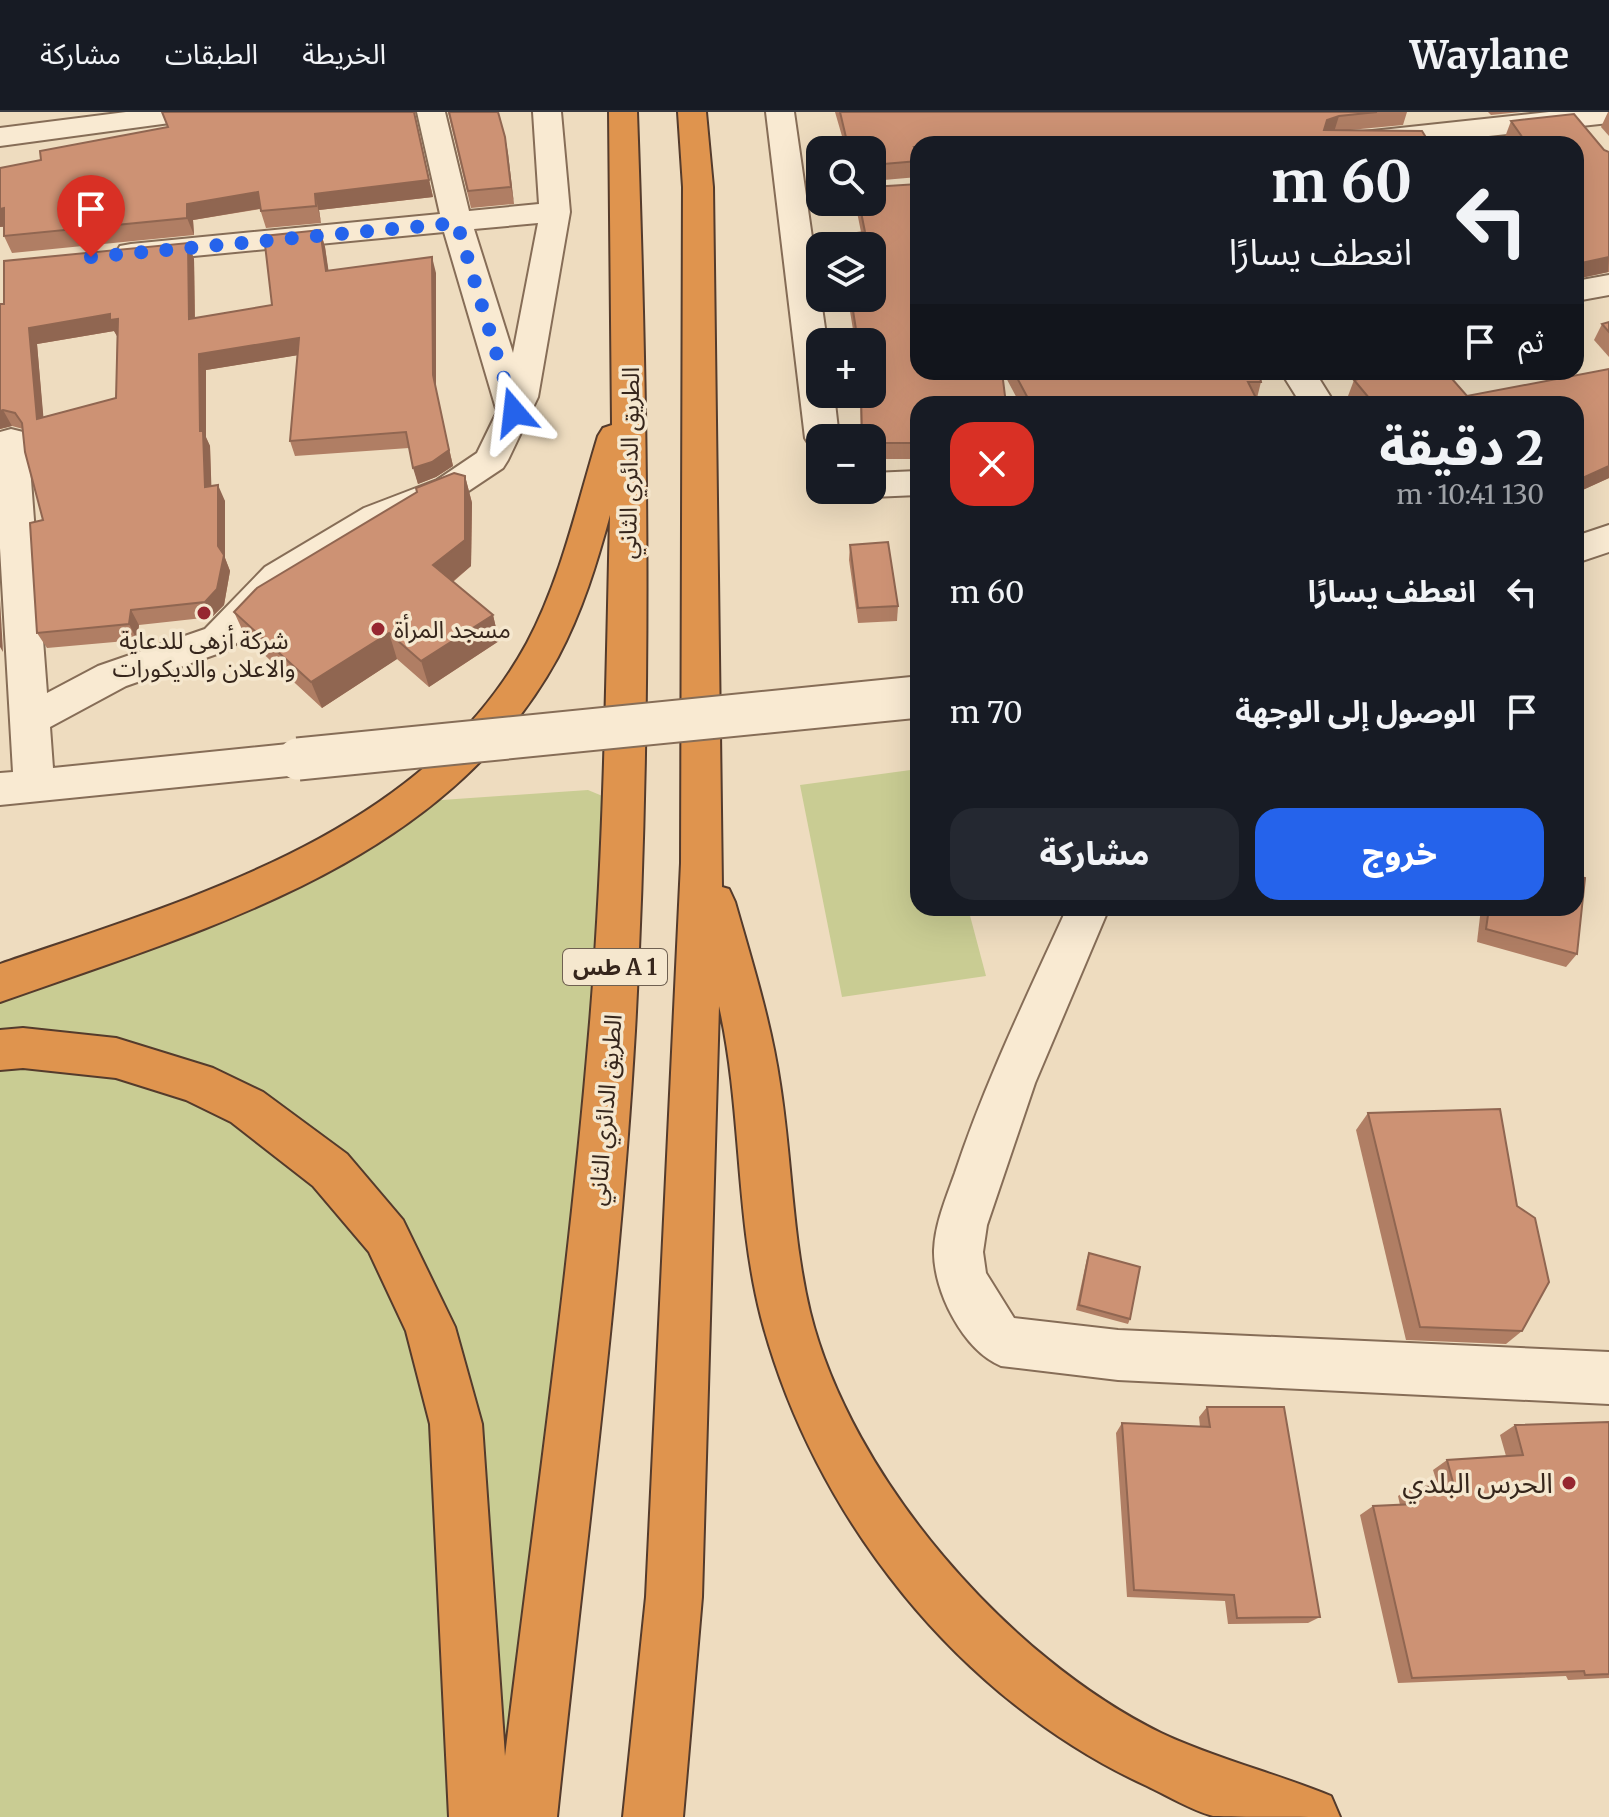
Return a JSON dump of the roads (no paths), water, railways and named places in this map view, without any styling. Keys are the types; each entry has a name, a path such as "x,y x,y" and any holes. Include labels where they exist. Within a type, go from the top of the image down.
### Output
{"highway":[{"name":"الطريق الدائري الثاني","path":"527,1817 594,1230 612,1033 624,805 630,388 623,112"},
{"name":"طس A 1","path":"653,1817 674,1597 702,863 698,187 692,112"},
{"path":"0,983 275,884 423,796 454,768 501,717 541,653 575,567 630,388"},
{"path":"702,863 735,977 760,1105 775,1250 794,1341 836,1444 902,1551 951,1612 1041,1692 1132,1749 1205,1786 1310,1817"},
{"path":"0,1050 23,1048 116,1058 197,1083 247,1107 330,1170 386,1236 430,1327 456,1424 479,1817"},
{"path":"670,1817 674,1597"}],"street":[{"path":"0,137 108,118 192,112"},
{"path":"431,112 457,223 514,412"},
{"path":"30,720 112,676 218,639 278,576 377,517 449,488 491,460 521,397 555,212 547,112"},
{"path":"780,112 806,196"},
{"path":"1378,136 1459,121 1585,129 1609,114"},
{"path":"95,257 555,212"},
{"path":"808,216 821,424"},
{"path":"1584,290 1609,285"},
{"path":"11,440 30,720 17,788 910,698"},
{"path":"886,484 910,483"},
{"path":"1584,547 1609,538"},
{"path":"1085,916 987,1145 962,1226 959,1259 968,1292 980,1317 1001,1341 1118,1355 1609,1378"}],"place":[{"name":"شركة أزهى للدعاية والاعلان والديكورات","path":"204,613"},
{"name":"مسجد المرأة","path":"378,629"},
{"name":"الحرس البلدي","path":"1569,1483"}]}
